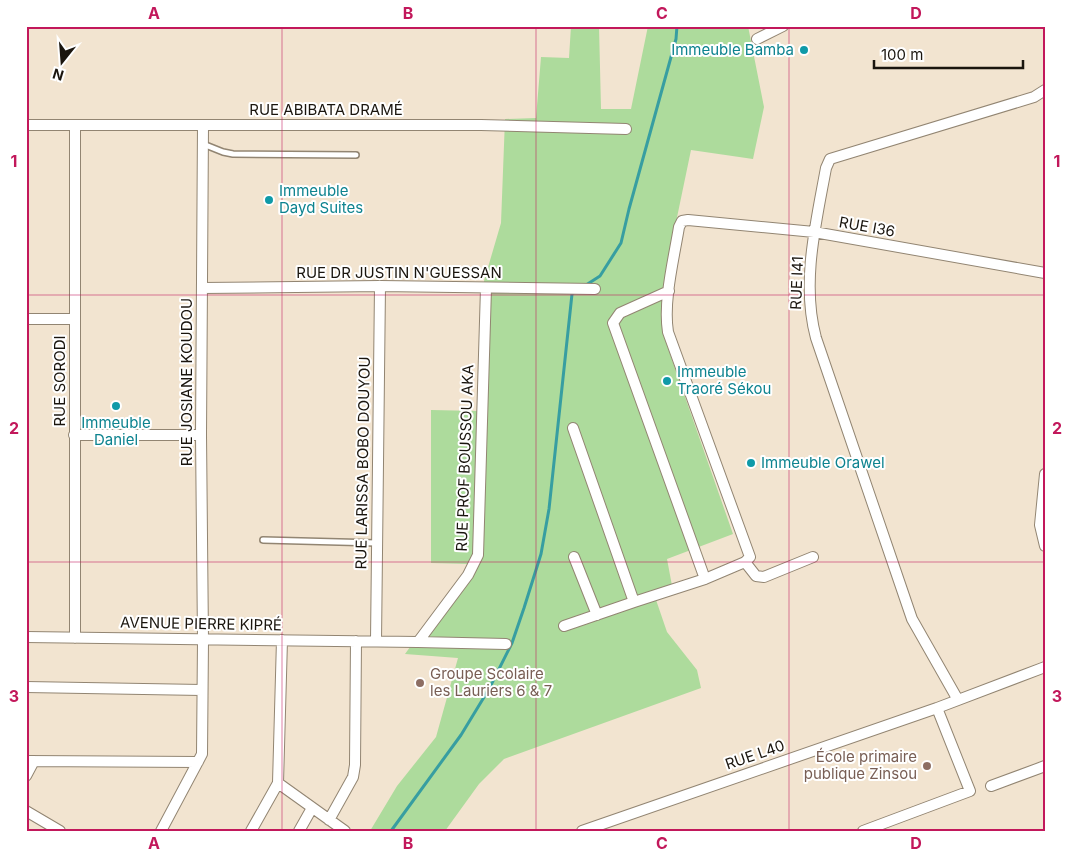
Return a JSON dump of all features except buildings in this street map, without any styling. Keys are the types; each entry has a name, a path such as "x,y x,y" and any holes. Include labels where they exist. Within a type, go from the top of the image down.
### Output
{"street":[{"path":"757,38 783,26"},
{"name":"RUE I41","path":"958,700 912,619 811,319 809,298 814,232 826,168 830,159 1034,97 1045,90"},
{"path":"1034,97 1045,99"},
{"name":"RUE ABIBATA DRAMÉ","path":"26,125 481,125 626,129"},
{"name":"RUE SORODI","path":"75,125 75,638"},
{"name":"RUE JOSIANE KOUDOU","path":"161,831 202,754 201,435 203,125"},
{"name":"RUE I36","path":"670,291 679,227 682,221 688,220 814,232 1045,273"},
{"name":"RUE DR JUSTIN N'GUESSAN","path":"202,288 380,286 595,289"},
{"name":"RUE LARISSA BOBO DOUYOU","path":"376,641 380,286"},
{"name":"RUE PROF BOUSSOU AKA","path":"418,642 468,575 478,555 486,288"},
{"path":"564,626 705,579 745,562 750,557 668,332 666,320 670,291"},
{"path":"670,291 620,313 613,323 705,579"},
{"path":"26,319 75,319"},
{"path":"573,428 634,602"},
{"path":"74,435 201,435"},
{"path":"1045,474 1040,525 1045,546"},
{"path":"574,557 597,615"},
{"path":"745,562 756,576 764,577 813,557"},
{"name":"AVENUE PIERRE KIPRÉ","path":"26,637 506,644"},
{"path":"251,831 278,783 282,640"},
{"path":"329,820 353,777 355,764 356,641"},
{"name":"RUE L40","path":"582,831 937,708 1045,667"},
{"path":"26,687 202,690"},
{"path":"863,831 970,791 937,708"},
{"path":"26,776 30,761 198,762"},
{"path":"991,786 1045,766"},
{"path":"278,783 346,831"},
{"path":"299,831 312,808"},
{"path":"26,811 60,831"}],"lane":[{"path":"203,143 215,149 233,154 356,155"},
{"path":"263,540 377,543"}],"green space":[{"path":"571,26 599,26 601,109 631,109 648,26 748,26 764,107 753,159 691,150 675,227 662,331 733,534 667,559 673,591 654,594 667,632 697,670 701,688 504,759 479,784 445,831 370,831 397,786 436,737 458,658 405,654 470,564 431,563 431,410 479,411 484,281 501,223 505,119 536,118 541,57 569,58"}],"waterway":[{"path":"586,285 600,276 621,243 676,39 677,26"},
{"path":"391,831 461,735 489,689 512,643 524,608 541,554 549,509 572,294 576,291"}],"place":[{"name":"Immeuble Bamba","path":"804,50"},
{"name":"Immeuble Dayd Suites","path":"269,200"},
{"name":"Immeuble Traoré Sékou","path":"667,381"},
{"name":"Immeuble Daniel","path":"116,406"},
{"name":"Immeuble Orawel","path":"751,463"},
{"name":"Groupe Scolaire les Lauriers 6 & 7","path":"420,683"},
{"name":"École primaire publique Zinsou","path":"927,766"}]}
